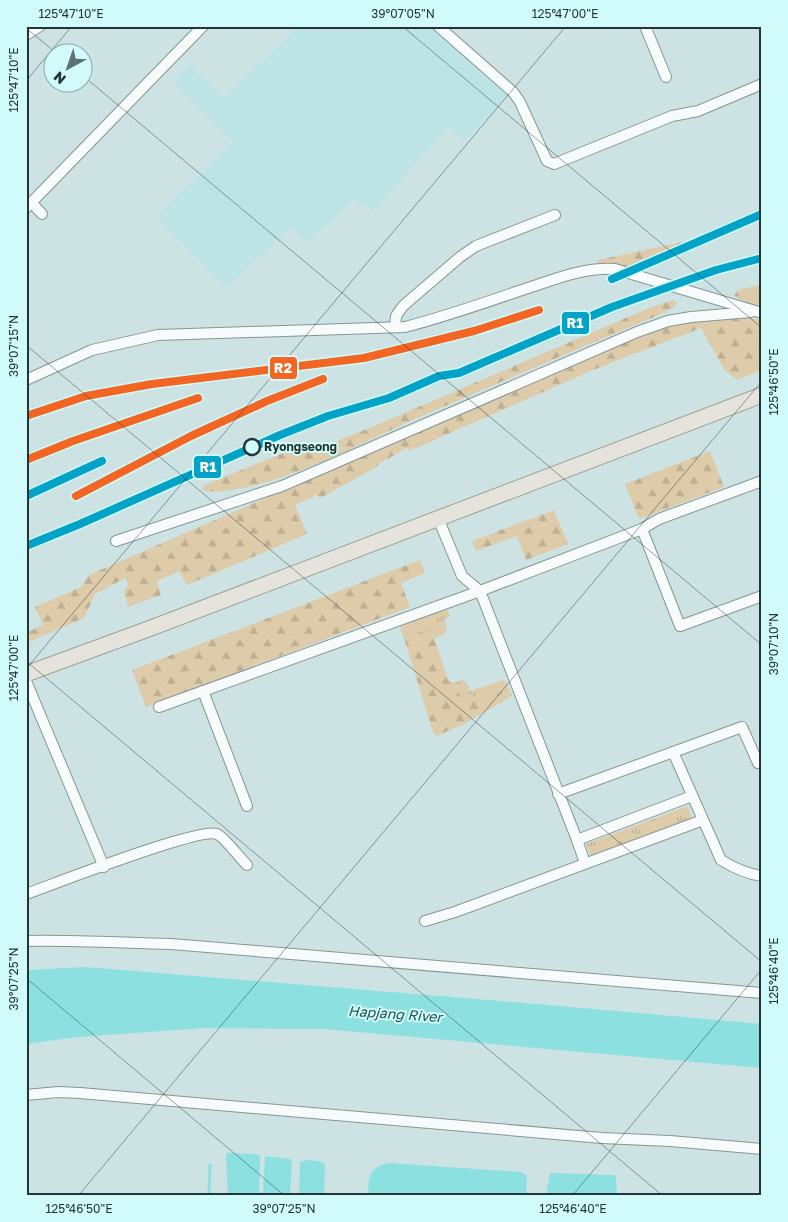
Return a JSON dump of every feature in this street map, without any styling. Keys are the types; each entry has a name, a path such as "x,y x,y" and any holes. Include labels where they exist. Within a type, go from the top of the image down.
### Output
{"main road":[{"path":"26,674 762,395"}],"street":[{"path":"26,35 40,26"},
{"path":"42,214 29,206 203,26"},
{"path":"438,26 512,92 524,109 547,161 554,164 672,116 698,111 762,84"},
{"path":"645,26 666,77"},
{"path":"395,327 396,316 403,306 460,257 476,246 555,215"},
{"path":"26,380 92,350 158,335 405,327 439,318 572,274 598,268 615,269 759,312"},
{"path":"116,541 282,486 636,332 668,321 691,317 759,312"},
{"path":"159,707 480,591 642,528 659,519 762,481"},
{"path":"438,518 462,576 480,591 585,863"},
{"path":"642,528 680,626 762,596"},
{"path":"26,682 104,866"},
{"path":"203,691 247,806"},
{"path":"558,794 742,727 758,763 762,762"},
{"path":"673,752 721,860 735,869 762,876"},
{"path":"577,840 692,796"},
{"path":"425,921 455,912 703,820"},
{"path":"26,894 171,842 208,833 217,834 222,838 247,865"},
{"path":"26,941 71,940 171,944 762,993"},
{"path":"26,1095 58,1092 602,1138 670,1141 762,1149"}],"shaded area":[{"path":"299,26 431,26 508,95 464,141 448,127 373,211 353,199 307,243 290,227 227,288 156,216 233,142 173,81 189,65 224,99"}],"green space":[{"path":"683,242 683,245 626,269 613,265 598,264 598,260"},
{"path":"762,284 762,308 749,305 734,296 738,290"},
{"path":"674,300 677,303 674,307 661,314 306,468 270,481 246,487 227,491 203,490 202,486 305,444 319,448 360,432 654,306"},
{"path":"740,317 762,320 762,370 737,380 724,369 701,328 593,370 409,451 407,448 320,498 317,495 295,505 307,534 187,585 179,571 157,581 161,595 128,607 124,592 128,584 125,578 95,594 84,618 26,643 26,633 43,625 35,607 81,587 89,575 657,328 691,320"},
{"path":"710,451 724,487 639,519 625,484"},
{"path":"554,510 568,544 526,560 517,536 476,551 472,541"},
{"path":"420,560 425,573 401,583 410,607 146,707 132,670"},
{"path":"446,607 450,616 444,620 447,627 445,634 435,638 432,631 424,631 404,638 399,625"},
{"path":"424,631 432,631 448,680 453,683 460,696 471,694 481,705 510,691 512,696 462,725 436,736 433,732 404,638"},
{"path":"463,680 471,691 503,680 510,691 481,705 471,694 460,696 453,683"},
{"path":"688,806 692,818 591,856 586,844"}],"water":[{"name":"Hapjang River","path":"85,967 762,1024 762,1068 324,1029 205,1028 78,1037 26,1044 26,970"},
{"path":"227,1153 256,1154 260,1156 259,1196 228,1196"},
{"path":"265,1156 290,1159 292,1162 290,1196 263,1196"},
{"path":"308,1160 325,1164 324,1196 299,1196 300,1162"},
{"path":"389,1163 521,1172 527,1176 526,1196 369,1196 368,1184 371,1174 378,1167"},
{"path":"550,1173 614,1175 616,1178 617,1196 546,1196"}],"waterway":[{"path":"209,1196 210,1165"}],"transit line":[{"name":"R1","path":"612,279 762,214"},
{"name":"R1","path":"26,546 280,435 328,416 389,398 439,376 459,373 612,307 716,270 762,258"},
{"name":"R2","path":"26,416 86,396 152,384 364,358 474,331 539,310"},
{"name":"R2","path":"76,496 191,436 267,401 323,379"},
{"name":"R2","path":"26,460 73,441 198,398"},
{"name":"R1","path":"26,496 102,461"}],"place":[{"name":"Ryongseong","path":"252,447"}]}
